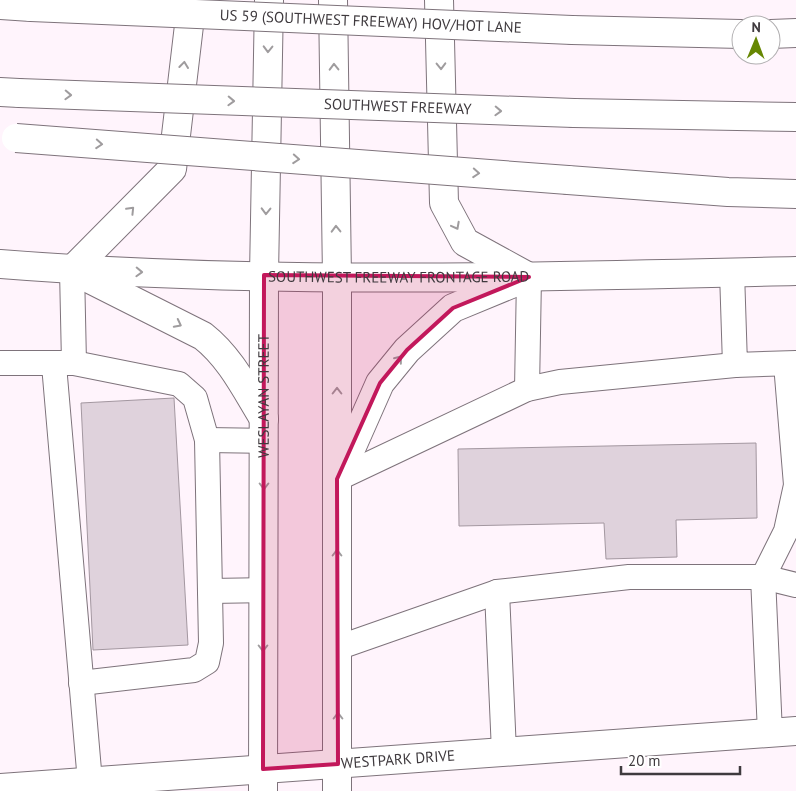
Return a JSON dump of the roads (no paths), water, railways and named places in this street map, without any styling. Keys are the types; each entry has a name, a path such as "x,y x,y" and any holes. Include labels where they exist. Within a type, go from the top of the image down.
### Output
{"main road":[{"path":"192,0 172,169 72,270 203,336 214,344 226,356 264,430"},
{"name":"WESLAYAN STREET","path":"263,780 264,275 269,0"},
{"path":"333,0 337,278 337,791"},
{"path":"439,0 444,203 465,242 529,277"},
{"name":"US 59 (SOUTHWEST FREEWAY) HOV/HOT LANE","path":"0,4 31,7 572,30 731,34"},
{"path":"781,34 796,33"},
{"name":"SOUTHWEST FREEWAY","path":"10,93 574,114 796,116"},
{"path":"8,137 728,192 796,194"},
{"name":"SOUTHWEST FREEWAY FRONTAGE ROAD","path":"0,264 72,270 337,278 529,277 796,271"},
{"path":"337,480 380,383 407,350 453,308 529,277"},
{"name":"WESTPARK DRIVE","path":"0,788 90,782 263,780 338,764 783,732"}],"lane":[{"path":"72,270 64,364 81,683 90,782"},
{"path":"732,272 735,366"},
{"path":"527,389 529,277"},
{"path":"0,363 64,364 179,384 195,398 207,440 211,642 208,662 194,670 81,683"},
{"path":"337,480 527,389 560,382 735,366 791,364 796,485 786,531 763,577 783,732"},
{"path":"207,440 264,430"},
{"path":"338,648 496,592 630,577 763,577 796,585"},
{"path":"210,591 264,590"},
{"path":"496,592 504,752"}]}
